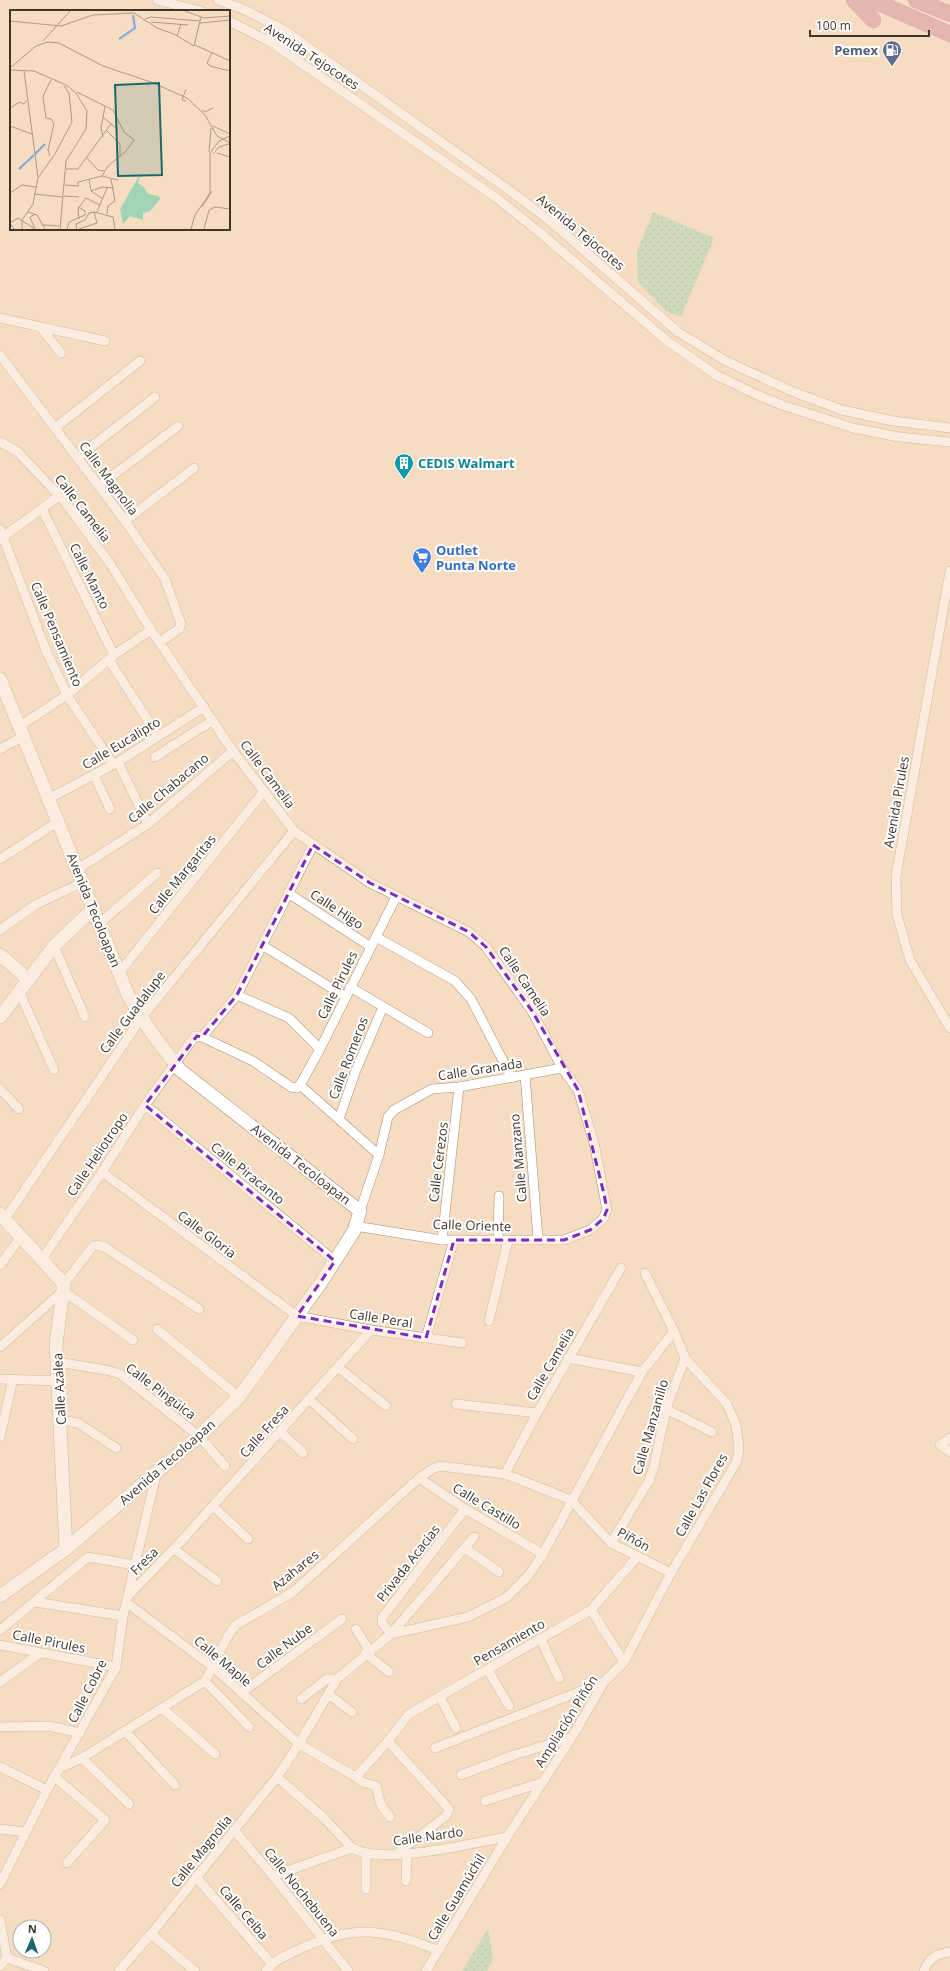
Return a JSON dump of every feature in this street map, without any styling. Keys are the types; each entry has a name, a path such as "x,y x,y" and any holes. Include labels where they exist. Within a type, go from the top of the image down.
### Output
{"highway":[{"path":"854,0 874,20"},
{"path":"872,0 950,34"},
{"path":"916,0 950,14"}],"street":[{"path":"157,0 197,10"},
{"name":"Avenida Tejocotes","path":"218,0 243,9 284,30 549,220 678,332 740,367 796,393 842,410 893,421 950,428"},
{"name":"Avenida Tejocotes","path":"230,21 272,42 498,199 538,231 666,340 729,381 782,405 853,428 899,437 950,442"},
{"path":"0,318 42,329 106,341"},
{"path":"42,329 61,353"},
{"name":"Calle Magnolia","path":"0,355 3,366 55,428 125,521 165,579 181,624 179,629 160,642"},
{"path":"55,428 140,361"},
{"path":"729,381 740,367"},
{"path":"77,458 155,397"},
{"path":"99,486 178,426"},
{"name":"Calle Camelia","path":"0,442 18,452 59,496 111,565 150,630 160,642 233,751 294,831 370,883 469,932 486,947 532,1011 562,1068 578,1090 594,1143 607,1210 603,1219 590,1230 564,1240"},
{"path":"125,521 194,468"},
{"path":"1,535 42,509 59,496"},
{"name":"Calle Manto","path":"42,509 112,657 158,736"},
{"name":"Calle Pensamiento","path":"1,535 45,648 67,695 116,763 148,824"},
{"name":"Avenida Pirules","path":"950,571 896,876 897,915 910,960 950,1028"},
{"path":"0,749 112,657 150,630"},
{"name":"Avenida Tecoloapan","path":"0,679 3,693 22,731 50,798 128,995 142,1017 180,1070 360,1211 356,1226 335,1261 239,1397 199,1436 66,1549 0,1596"},
{"name":"Calle Eucalipto","path":"50,798 116,763 204,707"},
{"path":"155,757 213,720"},
{"name":"Calle Chabacano","path":"78,869 148,824 233,751"},
{"path":"94,775 110,810"},
{"name":"Calle Margaritas","path":"119,972 264,791"},
{"path":"0,859 59,821"},
{"name":"Calle Guadalupe","path":"2,1217 142,1017 294,831"},
{"path":"313,845 237,994 202,1037 253,1061 291,1087 297,1088 300,1085 379,1155"},
{"path":"100,923 157,873"},
{"path":"0,930 35,905 84,882"},
{"name":"Calle Higo","path":"288,893 371,947"},
{"name":"Calle Pirules","path":"300,1085 320,1049 396,896"},
{"path":"0,1017 54,946 94,908"},
{"path":"376,937 455,980 471,999 512,1078"},
{"path":"262,945 346,997"},
{"path":"54,946 85,1017"},
{"path":"0,955 28,979"},
{"path":"350,987 428,1033"},
{"path":"19,991 54,1070"},
{"path":"237,994 289,1018 320,1049"},
{"name":"Calle Romeros","path":"339,1119 356,1070 383,1007"},
{"name":"Calle Heliotropo","path":"42,1259 102,1172 145,1105 195,1036 202,1037"},
{"name":"Calle Granada","path":"360,1211 379,1155 388,1117 394,1110 432,1089 459,1087 562,1068"},
{"name":"Calle Manzano","path":"525,1075 538,1239"},
{"name":"Calle Cerezos","path":"442,1240 459,1087"},
{"path":"0,1089 19,1109"},
{"name":"Calle Piracanto","path":"145,1105 335,1261"},
{"name":"Calle Gloria","path":"102,1172 297,1316"},
{"path":"498,1240 499,1196"},
{"path":"2,1217 42,1259 64,1287 134,1340"},
{"name":"Calle Oriente","path":"356,1226 442,1240 564,1240"},
{"path":"0,1265 21,1237"},
{"path":"426,1338 454,1240"},
{"path":"489,1321 508,1240"},
{"name":"Calle Azalea","path":"66,1549 56,1344 64,1287 93,1246 100,1245 199,1309"},
{"name":"Calle Camelia","path":"505,1474 537,1413 621,1268"},
{"path":"645,1273 674,1331 685,1358"},
{"path":"0,1347 64,1287"},
{"name":"Calle Peral","path":"297,1316 371,1330 462,1344"},
{"path":"157,1329 239,1397"},
{"name":"Calle Fresa","path":"174,1549 339,1368 371,1330"},
{"path":"391,1634 468,1617 506,1598 518,1587 543,1554 571,1500 642,1372 674,1331"},
{"path":"568,1358 642,1372"},
{"name":"Calle Las Flores","path":"671,1574 737,1461 739,1448 736,1425 727,1404 685,1358"},
{"name":"Calle Manzanillo","path":"611,1543 649,1481 654,1466 666,1409 685,1358"},
{"name":"Calle Pingüica","path":"58,1362 106,1370 120,1374 199,1436 225,1466"},
{"path":"339,1368 386,1406"},
{"path":"0,1379 58,1381"},
{"path":"0,1437 13,1379"},
{"path":"310,1400 352,1439"},
{"path":"456,1404 537,1413"},
{"path":"666,1409 712,1432"},
{"path":"60,1420 78,1423 116,1448"},
{"path":"281,1432 303,1453"},
{"path":"950,1438 940,1445 950,1452"},
{"name":"Azahares","path":"60,1768 82,1758 205,1681 213,1668 229,1633 236,1625 293,1592 419,1478 434,1468 440,1466 505,1474 571,1500"},
{"name":"Calle Cobre","path":"0,1884 47,1790 116,1667 123,1616 157,1471"},
{"name":"Calle Castillo","path":"419,1478 465,1509 543,1554"},
{"name":"Piñón","path":"571,1500 611,1543 671,1574"},
{"path":"213,1506 248,1539"},
{"name":"Privada Acacias","path":"391,1634 382,1623 382,1618 465,1509"},
{"path":"301,1699 327,1679 336,1679 367,1652 391,1634 474,1537"},
{"path":"465,1548 499,1572"},
{"name":"Fresa","path":"128,1599 174,1549 217,1580"},
{"path":"0,1630 88,1557 135,1565"},
{"name":"Pensamiento","path":"388,1741 409,1714 591,1610 637,1557"},
{"name":"Ampliación Piñón","path":"507,1837 572,1737 604,1682 624,1662 671,1574"},
{"name":"Calle Maple","path":"128,1599 213,1668 299,1744"},
{"path":"35,1602 123,1616"},
{"path":"591,1610 624,1662"},
{"name":"Calle Nube","path":"241,1693 342,1619"},
{"path":"356,1628 367,1652 389,1672"},
{"path":"540,1638 559,1678"},
{"name":"Calle Pirules","path":"0,1645 116,1667"},
{"path":"0,1682 40,1653"},
{"path":"488,1670 508,1706"},
{"name":"Calle Magnolia","path":"119,1971 151,1934 276,1777 299,1744 336,1679"},
{"path":"205,1681 249,1727"},
{"path":"435,1748 604,1682"},
{"path":"328,1694 352,1712"},
{"path":"440,1697 456,1728"},
{"path":"162,1708 215,1754"},
{"path":"0,1727 49,1726 80,1733"},
{"path":"125,1731 175,1784"},
{"path":"461,1775 512,1756 572,1737"},
{"path":"356,1776 388,1741 449,1809 446,1816 396,1854"},
{"path":"299,1744 356,1776 362,1782 377,1787 381,1805 390,1817"},
{"path":"82,1758 129,1804"},
{"path":"0,1767 47,1790"},
{"path":"55,1777 104,1817 105,1820 66,1864"},
{"name":"Calle Nardo","path":"276,1777 324,1818 352,1848 366,1854 407,1854 507,1837"},
{"path":"486,1801 543,1782"},
{"path":"0,1829 26,1832"},
{"name":"Calle Nochebuena","path":"234,1830 273,1876 348,1971"},
{"name":"Calle Guamúchil","path":"426,1971 507,1837"},
{"path":"273,1876 352,1848"},
{"path":"366,1854 366,1890"},
{"path":"406,1881 407,1854"},
{"name":"Calle Ceiba","path":"196,1878 271,1963"},
{"path":"0,1920 7,1958"},
{"path":"266,1971 271,1963 322,1938 347,1932 378,1932 409,1938 439,1951"},
{"path":"151,1934 195,1971"},
{"path":"924,1971 928,1962 934,1956 950,1952"},
{"path":"0,1966 7,1958"},
{"path":"7,1958 44,1971"}],"highlighted area":[{"path":"313,845 370,883 469,932 486,947 532,1011 578,1090 607,1210 603,1219 590,1230 564,1240 454,1240 426,1338 297,1316 335,1261 145,1105 197,1036 202,1037 237,995"}],"green space":[{"path":"653,212 714,238 681,317 666,311 638,282 637,251"},
{"path":"488,1929 493,1959 487,1971 462,1971"}],"place":[{"name":"Pemex","path":"892,67"},
{"name":"CEDIS Walmart","path":"404,480"},
{"name":"Outlet Punta Norte","path":"422,574"}]}
